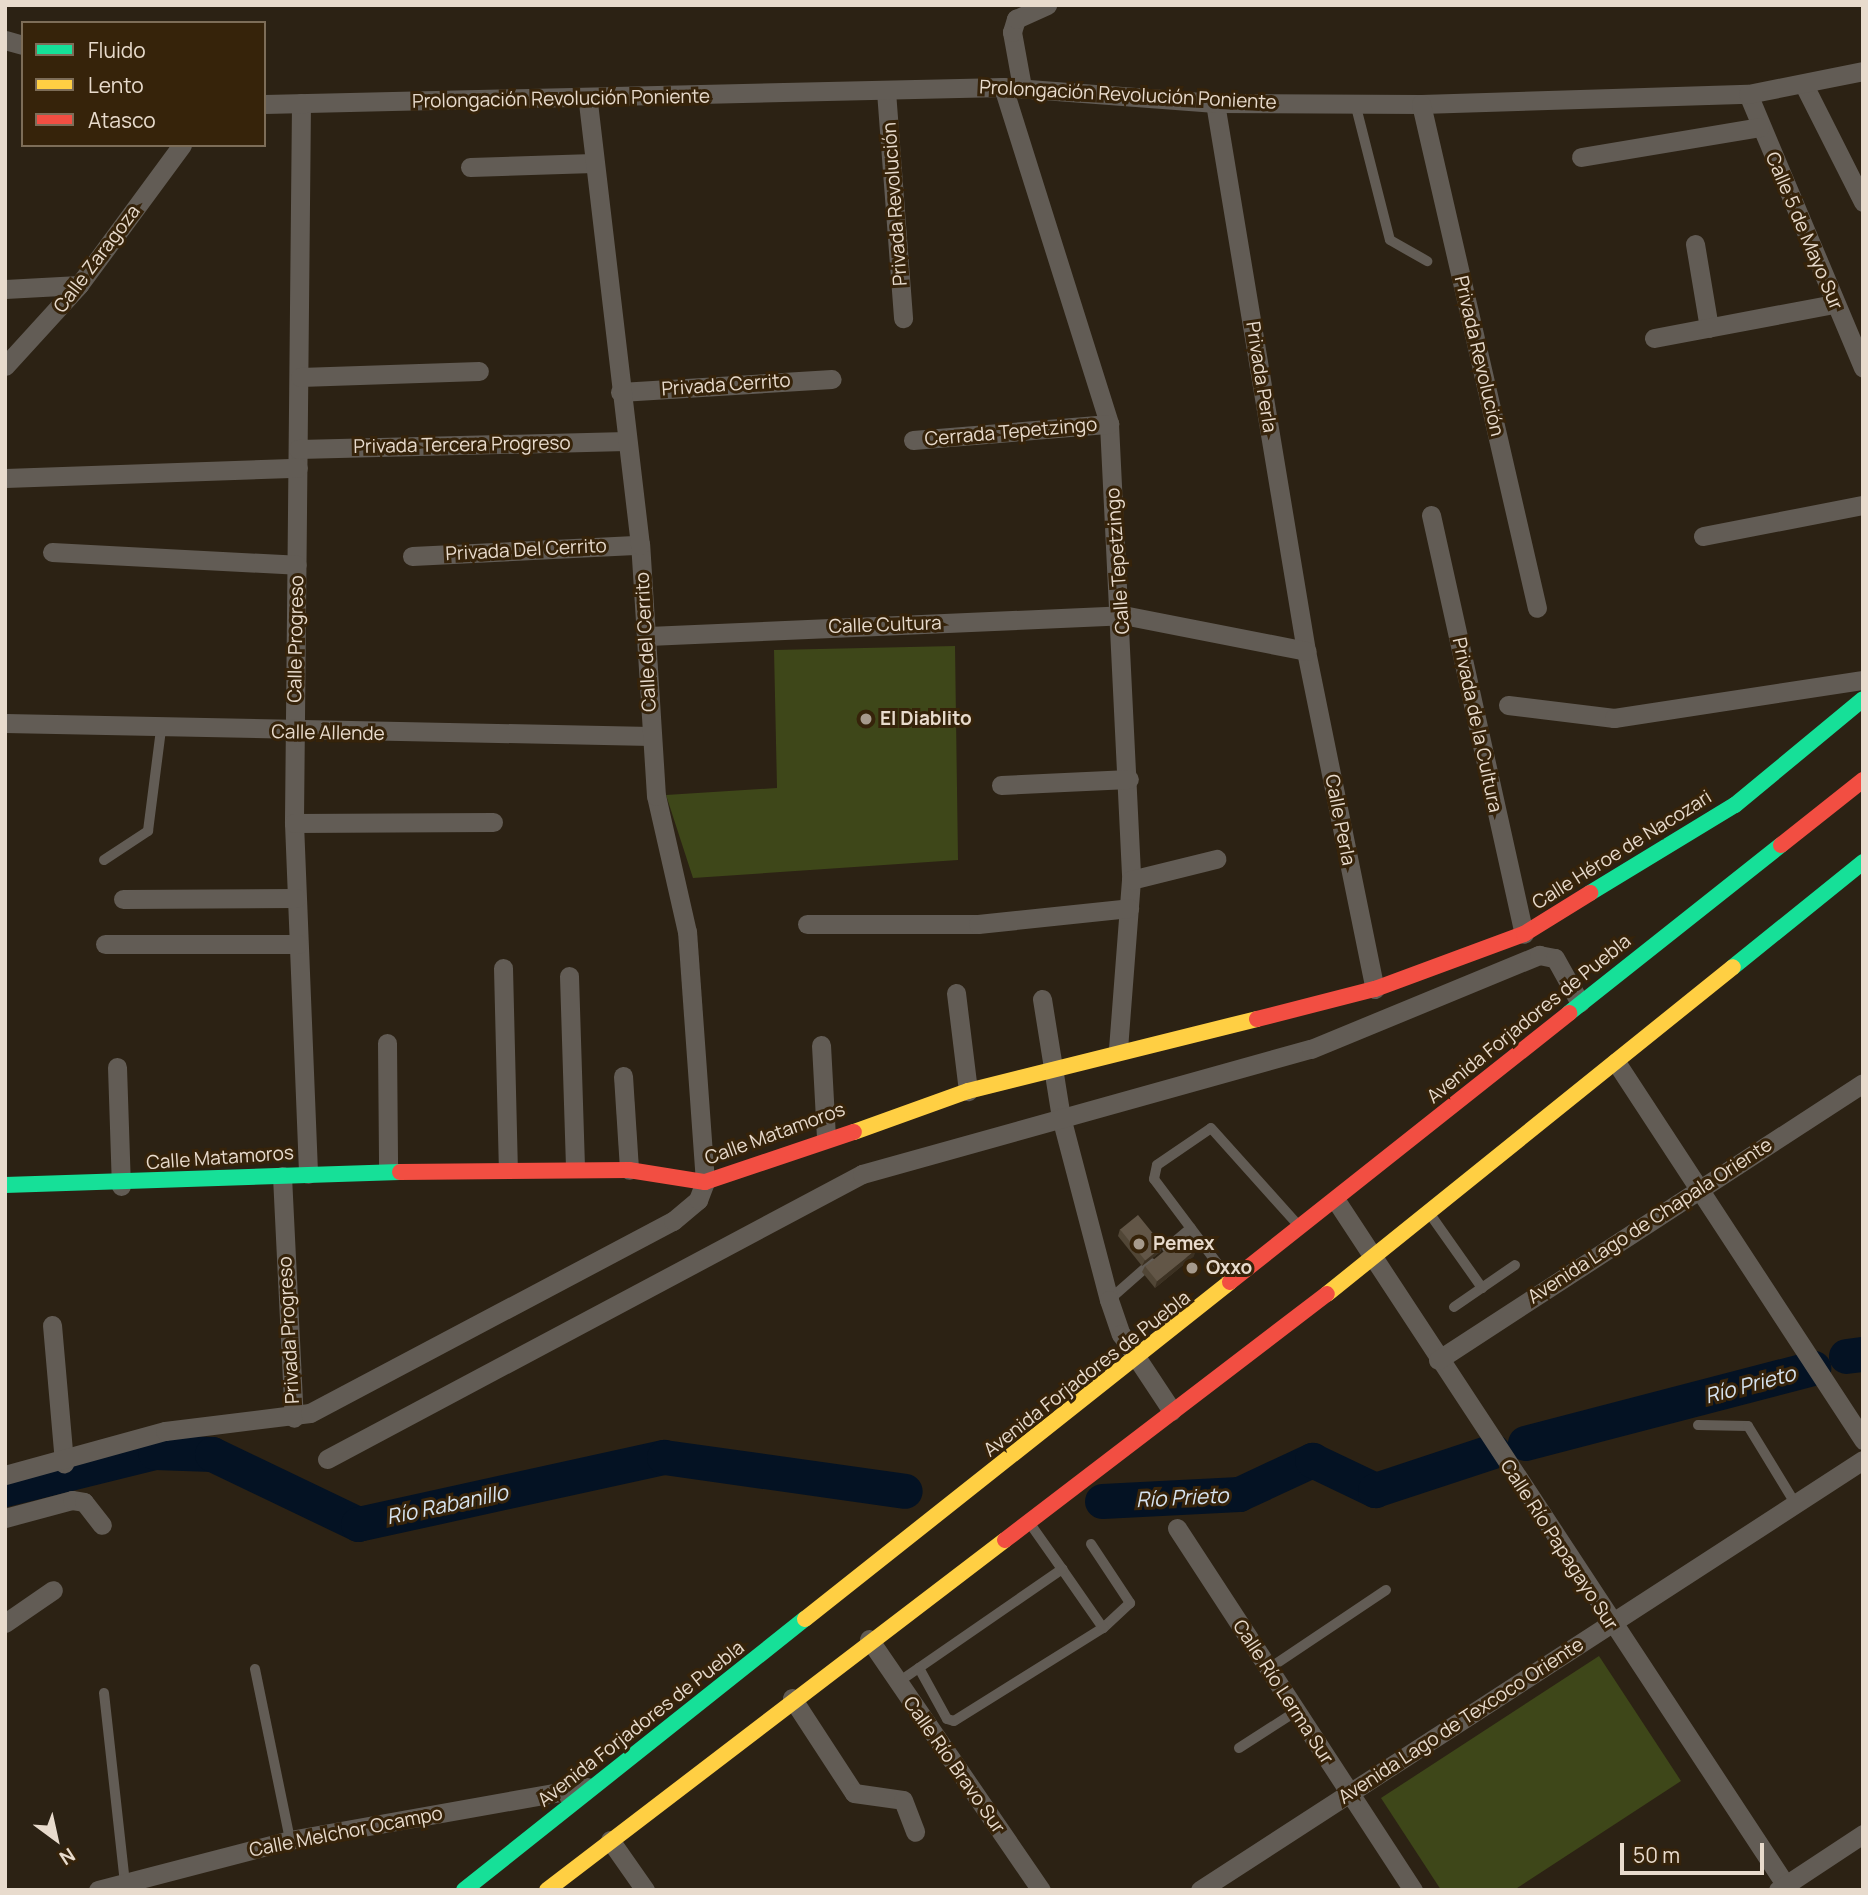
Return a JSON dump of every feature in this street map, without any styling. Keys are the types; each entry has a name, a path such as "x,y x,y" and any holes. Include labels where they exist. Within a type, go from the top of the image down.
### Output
{"main road":[{"name":"Calle Héroe de Nacozari","path":"1375,989 1524,934 1735,805 1863,699"},
{"name":"Avenida Forjadores de Puebla","path":"464,1890 1234,1285 1580,1003 1863,779"},
{"path":"547,1890 869,1639 1373,1258 1863,862"},
{"name":"Calle Matamoros","path":"5,1185 121,1186 388,1170 508,1168 629,1170 705,1182 826,1138 1051,1066 1375,989"}],"street":[{"name":"Calle Tepetzingo","path":"1047,5 1016,19 1012,32 1013,87 1109,424 1123,615 1131,880 1118,1050"},
{"name":"Prolongación Revolución Poniente","path":"266,104 588,100 1013,87 1215,103 1421,104 1748,94 1804,85 1863,71"},
{"path":"1804,85 1863,202"},
{"name":"Privada Revolución","path":"886,90 903,318"},
{"name":"Calle 5 de Mayo Sur","path":"1748,94 1863,368"},
{"name":"Calle del Cerrito","path":"588,100 593,163 640,545 648,636 651,737 661,828 687,932 705,1182"},
{"name":"Calle Progreso","path":"300,103 300,377 294,823 307,1174"},
{"name":"Privada Perla","path":"1215,103 1306,651"},
{"name":"Privada Revolución","path":"1421,104 1537,608"},
{"path":"1581,157 1760,127"},
{"name":"Calle Zaragoza","path":"5,366 79,285 181,147"},
{"path":"470,167 593,163"},
{"path":"1695,244 1709,328"},
{"path":"5,289 79,285"},
{"path":"1654,338 1834,304"},
{"path":"300,377 479,370"},
{"name":"Privada Cerrito","path":"620,392 832,379"},
{"name":"Cerrada Tepetzingo","path":"913,440 1109,424"},
{"name":"Privada Tercera Progreso","path":"5,478 298,458 626,441"},
{"path":"1703,536 1863,505"},
{"name":"Privada de la Cultura","path":"1431,515 1524,934"},
{"name":"Privada Del Cerrito","path":"412,556 640,545"},
{"path":"52,552 297,565"},
{"name":"Calle Cultura","path":"648,636 1123,615 1306,651"},
{"name":"Calle Perla","path":"1306,651 1375,989"},
{"name":"Privada de la Cultura","path":"1508,705 1614,718 1863,680"},
{"name":"Calle Allende","path":"5,723 294,733 651,737"},
{"path":"1001,785 1129,779"},
{"path":"294,823 493,821"},
{"path":"1131,880 1216,859"},
{"path":"123,899 296,898"},
{"path":"807,924 978,923 1129,908"},
{"path":"105,944 298,944"},
{"path":"327,1459 810,1197 914,1156 1311,1049 1539,955 1555,958 1580,1003"},
{"path":"503,968 508,1168"},
{"path":"569,976 575,1168"},
{"path":"956,993 968,1091"},
{"path":"1042,999 1061,1117 1109,1300 1137,1360 1172,1410"},
{"path":"387,1043 388,1170"},
{"path":"821,1045 826,1138"},
{"path":"1616,1062 1863,1440"},
{"path":"117,1067 121,1186"},
{"path":"623,1076 629,1170"},
{"name":"Avenida Lago de Chapala Oriente","path":"1438,1360 1863,1083"},
{"name":"Privada Progreso","path":"5,1475 64,1463 165,1431 294,1418 282,1176"},
{"path":"294,1418 673,1221 698,1200 705,1182"},
{"name":"Calle Río Papagayo Sur","path":"1337,1202 1784,1888"},
{"path":"52,1325 64,1463"},
{"name":"Avenida Lago de Texcoco Oriente","path":"1200,1890 1863,1460"},
{"path":"5,1518 72,1500 83,1502 102,1525"},
{"name":"Calle Río Lerma Sur","path":"1177,1528 1413,1890"},
{"path":"5,1623 53,1590"},
{"name":"Calle Río Bravo Sur","path":"869,1639 1041,1890"},
{"path":"792,1699 854,1793 903,1800 915,1832"},
{"name":"Calle Melchor Ocampo","path":"98,1890 290,1840 595,1786"},
{"path":"1784,1888 1863,1834"},
{"path":"610,1840 645,1890"}],"lane":[{"path":"1355,103 1390,240 1427,261"},
{"path":"104,860 148,831 161,730"},
{"path":"1234,1285 1191,1228 1154,1171 1211,1128 1302,1230"},
{"path":"1429,1213 1482,1288"},
{"path":"1109,1300 1191,1228"},
{"path":"1454,1307 1515,1265"},
{"path":"1698,1425 1748,1426 1795,1503"},
{"path":"1027,1519 1103,1628"},
{"path":"919,1668 947,1719 954,1721 1103,1628 1130,1603 1091,1544"},
{"path":"897,1683 1062,1569"},
{"path":"1268,1669 1386,1590"},
{"path":"255,1669 290,1840"},
{"path":"104,1693 125,1883"},
{"path":"1239,1748 1295,1712"}],"green space":[{"name":"El Diablito","path":"955,646 958,860 693,878 666,795 777,788 774,650"},
{"path":"1599,1656 1681,1781 1514,1890 1441,1890 1381,1798"}],"building":[{"name":"Pemex","path":"1138,1215 1163,1246 1145,1261 1120,1229"},
{"path":"1184,1235 1196,1250 1157,1281 1145,1266"}],"waterway":[{"name":"Río Prieto","path":"1846,1356 1863,1354"},
{"name":"Río Prieto","path":"1525,1443 1813,1368"},
{"name":"Río Prieto","path":"1102,1501 1239,1494 1312,1460 1375,1490 1493,1451"},
{"name":"Río Rabanillo","path":"5,1489 155,1452 212,1454 358,1524 664,1457 905,1491"}],"traffic: fast":[{"path":"1590,893 1735,805 1863,699"},
{"path":"1569,1013 1781,845"},
{"path":"1733,967 1863,862"},
{"path":"5,1185 400,1172"},
{"path":"464,1890 805,1619"}],"traffic: slow":[{"path":"1327,1294 1733,967"},
{"path":"854,1132 968,1091 1257,1019"},
{"path":"805,1619 1230,1282"},
{"path":"547,1890 1005,1540"}],"traffic: jam":[{"path":"1781,845 1863,780"},
{"path":"1257,1019 1375,989 1524,934 1590,893"},
{"path":"1230,1282 1569,1013"},
{"path":"400,1172 629,1170 705,1182 854,1132"},
{"path":"1005,1540 1327,1294"}],"place":[{"name":"El Diablito","path":"866,719"},
{"name":"Pemex","path":"1139,1244"},
{"name":"Oxxo","path":"1192,1268"}]}
